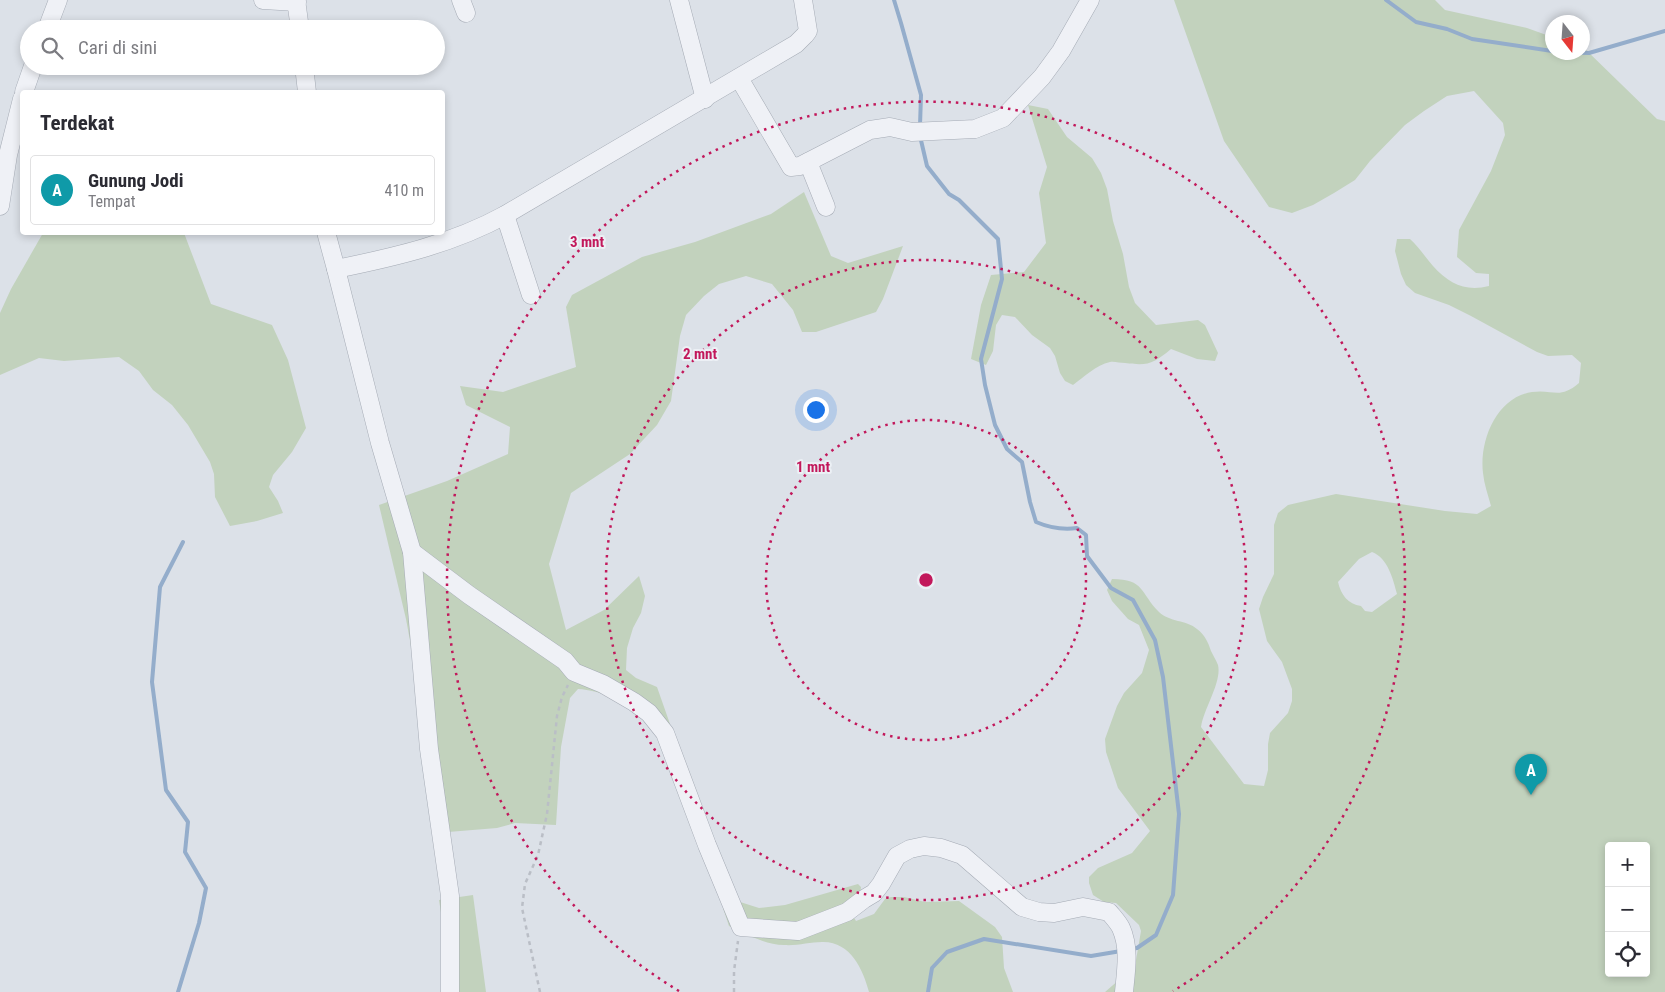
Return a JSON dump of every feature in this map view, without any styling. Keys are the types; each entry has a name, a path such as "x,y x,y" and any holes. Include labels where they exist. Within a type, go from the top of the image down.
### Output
{"street":[{"path":"50,20 58,0"},
{"path":"263,0 296,1 299,20"},
{"path":"679,0 705,99"},
{"path":"336,269 394,257 486,226 796,44 808,31 803,0"},
{"path":"739,78 791,167 800,166 870,130 890,127 912,132 975,129 1003,118 1042,77 1061,50 1090,0"},
{"path":"25,90 30,75"},
{"path":"305,75 307,90"},
{"path":"0,206 8,155 20,107"},
{"path":"808,162 826,206"},
{"path":"505,215 531,295"},
{"path":"327,235 380,443 412,552 428,749 450,896 450,992"},
{"path":"412,552 469,595 565,661 574,672 603,684 649,713 665,733 707,845 741,926 798,932 847,912 864,898 874,893 882,884 897,856 910,849 924,846 940,848 962,855 1022,907 1039,912 1054,913 1083,907 1109,912 1120,927 1125,943 1124,992"}],"path":[{"path":"540,992 522,908 525,884 538,855 547,814 557,716 562,697 574,672"},
{"path":"734,992 735,954 741,926"}],"green space":[{"path":"1174,0 1435,0 1445,10 1527,28 1545,34 1545,60 1590,60 1590,54 1657,119 1665,121 1665,992 1105,992 1135,966 1141,931 1139,925 1116,903 1104,902 1093,895 1089,877 1098,868 1132,853 1150,831 1118,788 1106,752 1105,739 1117,706 1124,693 1142,673 1149,650 1139,625 1128,619 1112,601 1107,590 1112,579 1131,581 1136,584 1159,612 1168,618 1193,626 1204,636 1218,665 1219,672 1201,727 1244,784 1264,786 1268,770 1270,733 1288,713 1292,701 1292,689 1282,662 1267,641 1259,609 1274,574 1274,525 1278,513 1288,505 1336,494 1445,511 1477,514 1491,506 1483,473 1484,447 1493,422 1500,411 1509,402 1520,396 1540,391 1561,393 1579,383 1581,363 1572,355 1548,356 1537,352 1449,305 1415,293 1406,285 1401,274 1395,251 1397,239 1410,239 1445,278 1465,287 1481,288 1489,286 1489,274 1476,273 1457,257 1459,230 1491,171 1505,135 1503,123 1474,91 1447,96 1424,111 1405,125 1370,161 1355,180 1313,205 1292,213 1269,207 1224,141","holes":["1372,552 1378,555 1386,564 1392,576 1397,594 1372,612 1365,611 1361,606 1352,603 1343,595 1338,582 1359,559"]},
{"path":"1028,105 1048,109 1067,137 1092,158 1101,173 1107,189 1113,221 1123,254 1129,287 1135,303 1156,325 1198,320 1205,325 1218,353 1215,361 1197,359 1171,349 1150,363 1110,362 1090,372 1073,385 1065,381 1060,373 1055,356 1050,348 1032,335 1015,317 1002,315 996,325 993,351 986,365 971,359 981,305 991,275 1024,272 1046,243 1039,193 1047,167"},
{"path":"804,192 831,256 848,263 903,246 883,299 876,312 816,332 802,332 793,310 772,284 746,276 719,284 704,296 686,315 680,336 671,401 657,425 630,454 571,493 549,564 566,630 604,610 639,576 645,596 641,613 633,628 627,648 626,670 636,678 657,687 670,724 662,739 646,717 631,706 605,694 578,689 570,698 561,747 556,825 515,823 497,828 436,833 418,684 406,619 379,505 447,481 508,454 510,427 466,405 460,386 503,392 576,367 566,307 572,295 642,257 695,242 771,214"},
{"path":"42,235 185,235 211,304 272,325 288,360 306,428 292,452 273,475 269,487 283,513 257,521 230,526 215,497 214,474 210,462 188,425 172,405 153,390 139,371 119,357 64,361 39,358 0,375 0,313 11,289"},
{"path":"858,884 861,887 860,895 851,913 856,921 874,914 885,899 891,897 904,897 925,902 959,901 995,927 1002,937 1004,968 1013,992 869,992 863,974 854,958 840,946 822,942 789,945 762,941 729,926 723,908 737,901 759,908 785,905"},
{"path":"473,895 486,992 443,992 442,919 439,900"}],"waterway":[{"path":"894,0 921,95 920,126"},
{"path":"1386,0 1416,22 1447,29 1472,39 1545,50"},
{"path":"1590,53 1665,31"},
{"path":"920,136 927,166 949,194 959,200 998,239 1002,279 981,359 995,425 1007,449 1022,462 1036,522 1056,528 1077,528 1086,535 1087,556 1111,588 1133,600 1155,640 1163,677 1179,814 1173,895 1156,935 1137,948 1131,949"},
{"path":"178,992 199,923 206,888 185,852 188,822 166,790 152,682 160,587 183,542"},
{"path":"928,992 932,968 947,952 984,939 1091,956 1121,951"}],"place":[{"name":"Gunung Jodi","path":"1531,795"}]}
